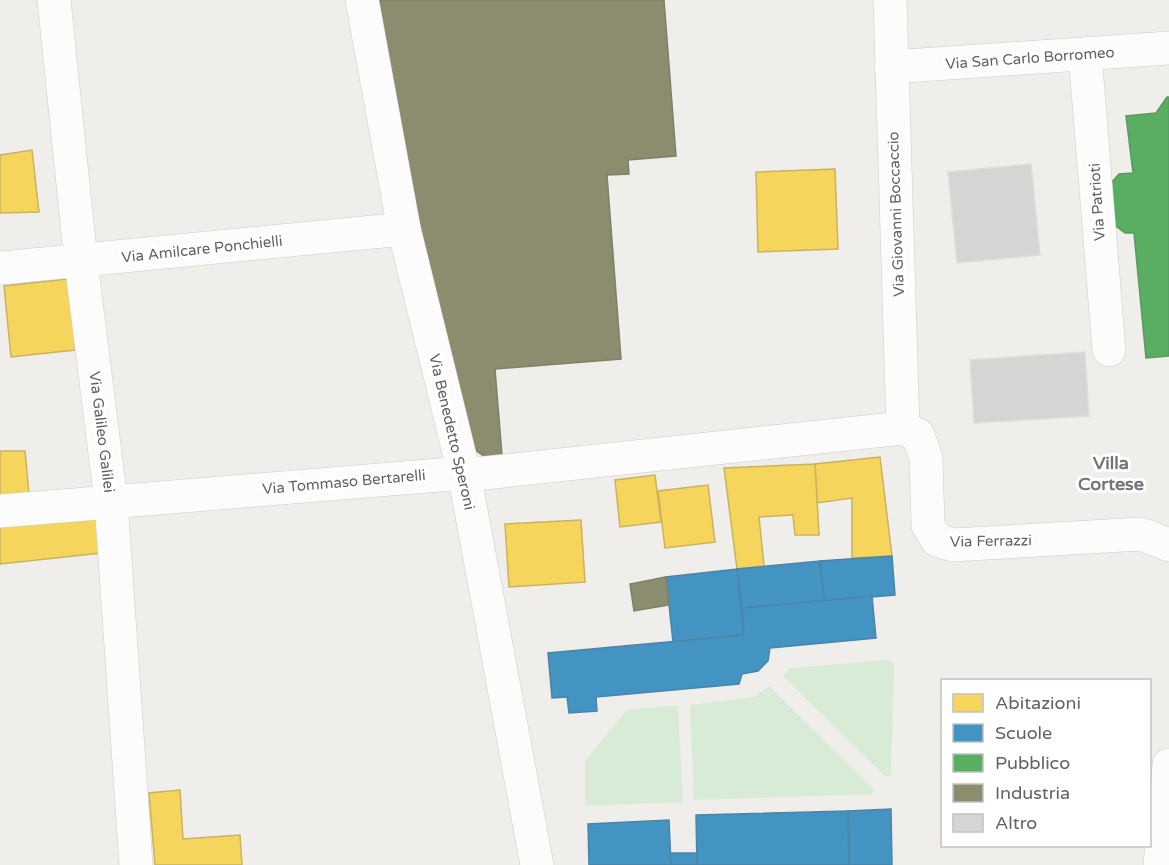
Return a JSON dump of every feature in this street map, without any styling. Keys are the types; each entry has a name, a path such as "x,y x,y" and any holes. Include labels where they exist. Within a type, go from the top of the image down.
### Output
{"street":[{"name":"Via Galileo Galilei","path":"54,0 81,262 111,501 136,865"},
{"name":"Via Benedetto Speroni","path":"362,0 404,229 464,473 537,865"},
{"name":"Via Giovanni Boccaccio","path":"890,0 903,428"},
{"name":"Via San Carlo Borromeo","path":"891,67 1169,48"},
{"name":"Via Patrioti","path":"1085,54 1108,351"},
{"name":"Via Amilcare Ponchielli","path":"0,268 81,262 404,229"},
{"name":"Via Tommaso Bertarelli","path":"0,511 485,473 903,428"},
{"name":"Via Ferrazzi","path":"903,428 918,435 926,458 928,525 937,540 953,544 1141,534 1169,545"},
{"path":"1160,865 1169,765"}],"green space":[{"path":"887,660 893,663 894,668 891,776 885,776 783,676 790,668"},
{"path":"769,686 874,790 872,794 694,800 690,705 754,697"},
{"path":"678,705 683,802 585,806 585,761 627,710"}],"building: Abitazioni":[{"path":"32,150 39,212 0,213 0,155"},
{"path":"835,169 838,249 758,252 756,172"},
{"path":"76,278 75,350 11,357 4,286"},
{"path":"0,451 25,451 29,494 0,496"},
{"path":"880,457 892,556 852,558 852,498 817,503 815,464"},
{"path":"815,464 819,535 795,535 793,515 759,517 764,566 737,569 724,468"},
{"path":"655,475 661,522 620,527 615,480"},
{"path":"708,485 715,542 665,548 658,491"},
{"path":"101,514 101,553 0,564 0,525"},
{"path":"581,520 585,582 509,587 505,524"},
{"path":"180,790 183,839 240,835 242,865 155,865 149,793"}],"building: Scuole":[{"path":"892,556 895,595 824,601 820,561"},
{"path":"820,561 824,601 742,608 737,569"},
{"path":"737,569 744,635 673,642 666,577"},
{"path":"872,596 876,638 770,648 768,661 758,671 742,674 739,684 596,697 597,711 569,713 567,697 552,698 548,653 744,635 742,608"},
{"path":"891,809 892,865 849,865 848,811"},
{"path":"848,811 849,865 697,865 696,815"},
{"path":"669,820 671,865 589,865 588,824"},
{"path":"670,853 697,853 697,865 671,865"}],"building: Pubblico":[{"path":"1169,97 1169,356 1146,358 1134,233 1125,233 1104,217 1102,193 1119,174 1133,173 1126,116 1156,113"}],"building: Industria":[{"path":"374,0 664,0 676,156 628,160 629,174 607,175 621,359 495,369 502,455 485,457 460,439"},
{"path":"666,577 669,605 634,611 630,584"}],"building: Altro":[{"path":"1031,164 1040,255 957,263 948,172"},
{"path":"1085,352 1089,416 974,423 970,360"}],"district":[{"name":"Villa Cortese","path":"1111,473"}]}
